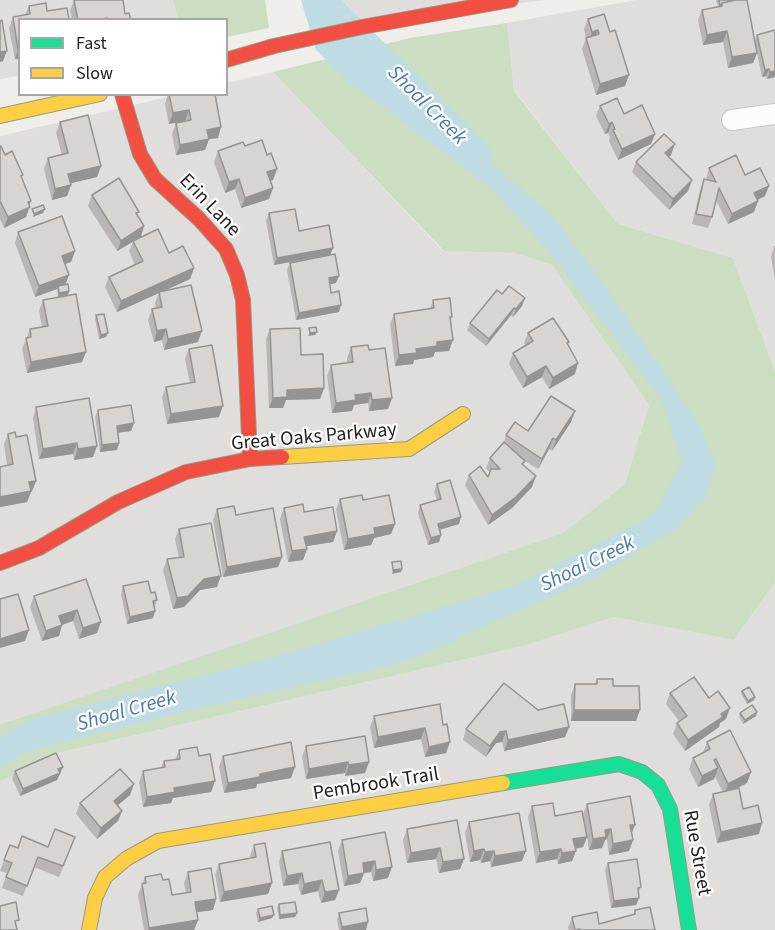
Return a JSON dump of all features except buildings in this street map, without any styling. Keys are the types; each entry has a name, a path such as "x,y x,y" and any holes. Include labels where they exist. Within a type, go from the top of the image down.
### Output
{"street":[{"path":"228,59 274,46 362,27 512,0"},
{"path":"0,116 91,96"},
{"name":"Erin Lane","path":"123,96 140,154 155,179 199,219 226,249 237,275 243,300 250,459"},
{"path":"732,120 775,114"},
{"name":"Great Oaks Parkway","path":"0,564 39,548 118,502 186,472 250,459 409,449 463,414"},
{"name":"Pembrook Trail","path":"89,930 95,898 105,877 126,859 158,841 618,765 642,772 658,785"},
{"name":"Rue Street","path":"658,785 670,809 689,930"}],"shaded area":[{"path":"0,0 173,0 178,18 18,18 18,76 0,79"},
{"path":"337,0 546,0 358,23"},
{"path":"636,0 775,0 775,371 733,258 618,224 514,90 507,23"},
{"path":"273,72 443,251 515,253 552,265 649,405 625,484 563,533 0,725 0,136 172,96 228,96 228,83"},
{"path":"775,582 775,930 0,930 0,782 53,754 523,646 614,617 734,640"}],"green space":[{"path":"173,0 265,0 269,28 228,37 228,18 178,18"},
{"path":"507,23 514,91 618,224 733,258 775,371 775,582 734,640 614,617 523,646 53,754 0,782 0,725 2,724 563,533 625,484 649,405 552,265 515,253 444,251 273,72 410,38"}],"water":[{"path":"301,0 319,0 364,56 550,213 602,282 700,427 715,463 706,497 675,529 583,584 496,620 428,653 384,667 190,710 25,752 0,768 0,738 31,719 274,657 514,586 638,523 658,509 682,463 662,400 544,245 490,187 348,81 316,50"}],"waterway":[{"name":"Shoal Creek","path":"318,0 475,155"}],"traffic: fast":[{"path":"503,783 619,764 642,772 658,785 670,809 689,930"}],"traffic: slow":[{"path":"0,116 91,96"},
{"path":"282,457 409,449 463,414"},
{"path":"89,930 95,898 105,877 126,859 158,841 503,783"}],"traffic: jam":[{"path":"228,59 274,46 362,27 511,0"},
{"path":"123,96 140,154 155,179 199,219 226,249 237,275 243,300 250,459"},
{"path":"0,563 39,548 118,502 186,472 250,459 282,457"}]}
